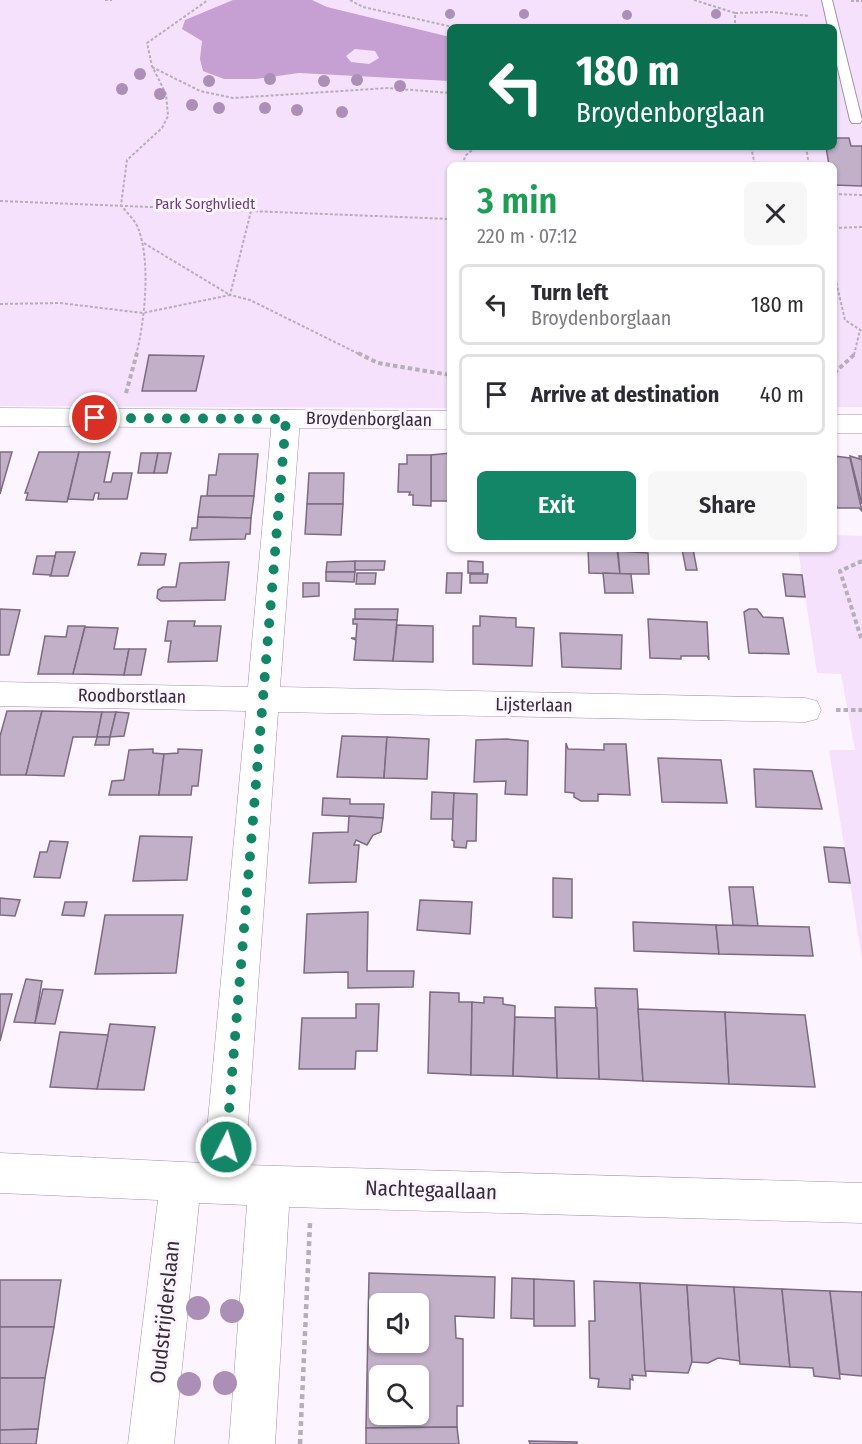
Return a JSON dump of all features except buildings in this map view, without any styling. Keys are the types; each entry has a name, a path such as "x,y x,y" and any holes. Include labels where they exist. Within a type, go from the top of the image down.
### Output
{"street":[{"name":"Broydenborglaan","path":"0,417 447,420"},
{"path":"223,1183 286,419"},
{"path":"837,424 862,424"},
{"name":"Roodborstlaan","path":"0,694 263,698"},
{"name":"Lijsterlaan","path":"263,698 805,710"},
{"name":"Nachtegaallaan","path":"0,1173 269,1185 862,1203"},
{"name":"Oudstrijderslaan","path":"151,1444 181,1180"},
{"path":"252,1444 269,1185"}],"lane":[{"path":"827,0 833,24"},
{"path":"837,41 856,120"}],"path":[{"path":"105,0 112,0"},
{"path":"119,418 141,336 146,270 138,227 122,205 127,160 162,128 168,116 166,94 152,66 147,43 208,0"},
{"path":"350,0 363,7 447,26"},
{"path":"694,0 735,13 772,12 833,24"},
{"path":"735,13 735,24"},
{"path":"152,66 186,87 212,96 233,98 388,88 447,93"},
{"path":"464,162 465,156 472,150"},
{"path":"837,194 862,195"},
{"path":"0,201 447,219"},
{"path":"230,295 251,211"},
{"path":"837,228 862,227"},
{"path":"141,242 230,295 250,300 378,363 447,374"},
{"path":"837,286 845,320 861,330 856,353 837,370"},
{"path":"0,304 60,303 143,313 230,295"},
{"path":"862,561 840,571 862,641"},
{"path":"300,1444 312,1185"}],"green space":[{"name":"Park Sorghvliedt","path":"0,0 862,0 862,407 837,407 837,162 447,162 447,408 0,406"},
{"path":"837,535 862,536 862,959 829,750 855,750 841,674 817,673 798,552 837,552"}],"shaded area":[{"path":"233,0 312,0 327,7 447,36 447,81 299,73 256,79 224,79 203,71 200,59 202,41 182,29 185,20","holes":["355,49 375,51 379,58 369,64 351,62 346,56"]}],"route":[{"path":"95,418 286,419 226,1147"}]}
